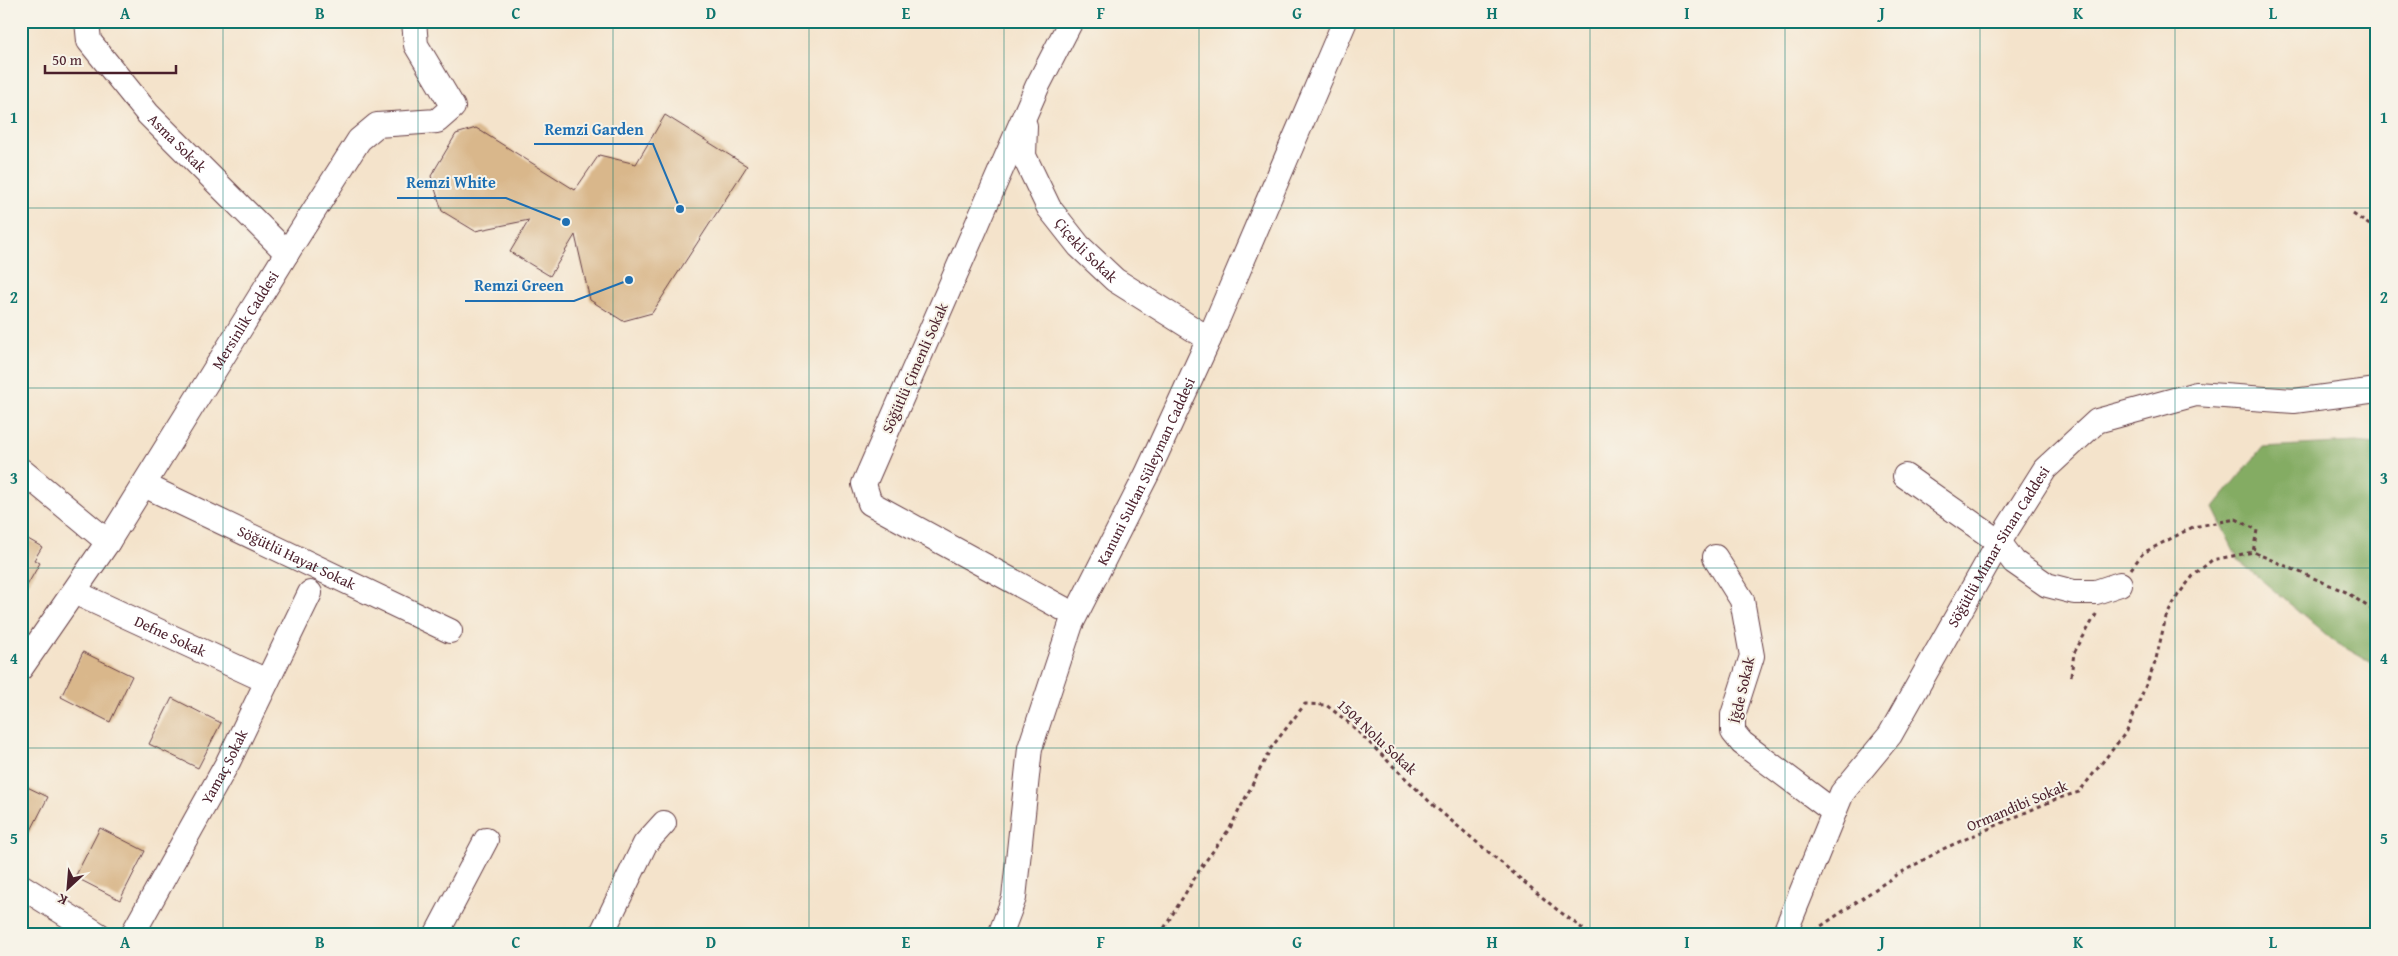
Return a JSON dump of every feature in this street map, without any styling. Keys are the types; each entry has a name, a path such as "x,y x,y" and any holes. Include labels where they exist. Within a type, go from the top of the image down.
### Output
{"street":[{"name":"Asma Sokak","path":"87,21 89,41 148,114 287,253"},
{"name":"Mersinlik Caddesi","path":"21,668 108,542 359,140 377,125 438,121 453,107 416,45 414,21"},
{"name":"Söğütlü Çimenli Sokak","path":"1071,21 1025,117 864,484 870,503 1075,615"},
{"name":"Kanuni Sultan Süleyman Caddesi","path":"1000,935 1014,898 1030,748 1075,615 1147,474 1209,339 1345,21"},
{"name":"Çiçekli Sokak","path":"1025,117 1024,156 1048,208 1079,246 1115,280 1209,339"},
{"name":"Söğütlü Mimar Sinan Caddesi","path":"1784,935 1842,793 1890,735 1999,542 2045,470 2098,421 2196,394 2294,401 2377,390"},
{"path":"21,470 108,542"},
{"path":"1905,476 1999,542 2014,562 2047,585 2074,592 2096,592 2120,584"},
{"name":"Söğütlü Hayat Sokak","path":"144,485 450,631"},
{"name":"İğde Sokak","path":"1716,556 1742,600 1752,656 1733,715 1733,732 1742,743 1834,812"},
{"name":"Defne Sokak","path":"74,592 267,681"},
{"name":"Yamaç Sokak","path":"132,935 228,762 310,593"},
{"path":"601,935 645,844 664,823"},
{"path":"436,935 486,840"},
{"path":"21,886 99,935"}],"path":[{"path":"2353,214 2377,230"},
{"path":"2071,676 2074,653 2092,620 2143,553 2192,527 2236,519 2257,530 2253,552 2346,592 2377,613"},
{"name":"Ormandibi Sokak","path":"1808,935 1895,876 1943,849 2056,799 2079,792 2127,731 2155,663 2166,617 2178,595 2193,576 2212,560 2253,552"},
{"name":"1504 Nolu Sokak","path":"1160,935 1202,866 1230,828 1272,748 1305,704 1326,705 1348,722 1374,750 1435,807 1555,908 1591,935"}],"green space":[{"path":"2355,442 2377,444 2377,666 2335,642 2239,561 2213,508 2263,447"}],"building":[{"path":"665,115 747,166 652,313 623,321 590,300 575,235 550,276 510,252 529,220 475,231 442,211 431,176 456,134 476,128 575,190 599,155 636,164"},
{"path":"21,535 42,547 34,560 40,563 21,596"},
{"path":"83,652 132,676 110,722 61,697"},
{"path":"172,698 221,723 198,768 149,744"},
{"path":"21,784 48,797 21,850"},
{"path":"100,828 145,851 120,900 75,877"}],"place":[{"name":"Remzi Garden","path":"680,209"},
{"name":"Remzi White","path":"566,222"},
{"name":"Remzi Green","path":"629,280"}]}
